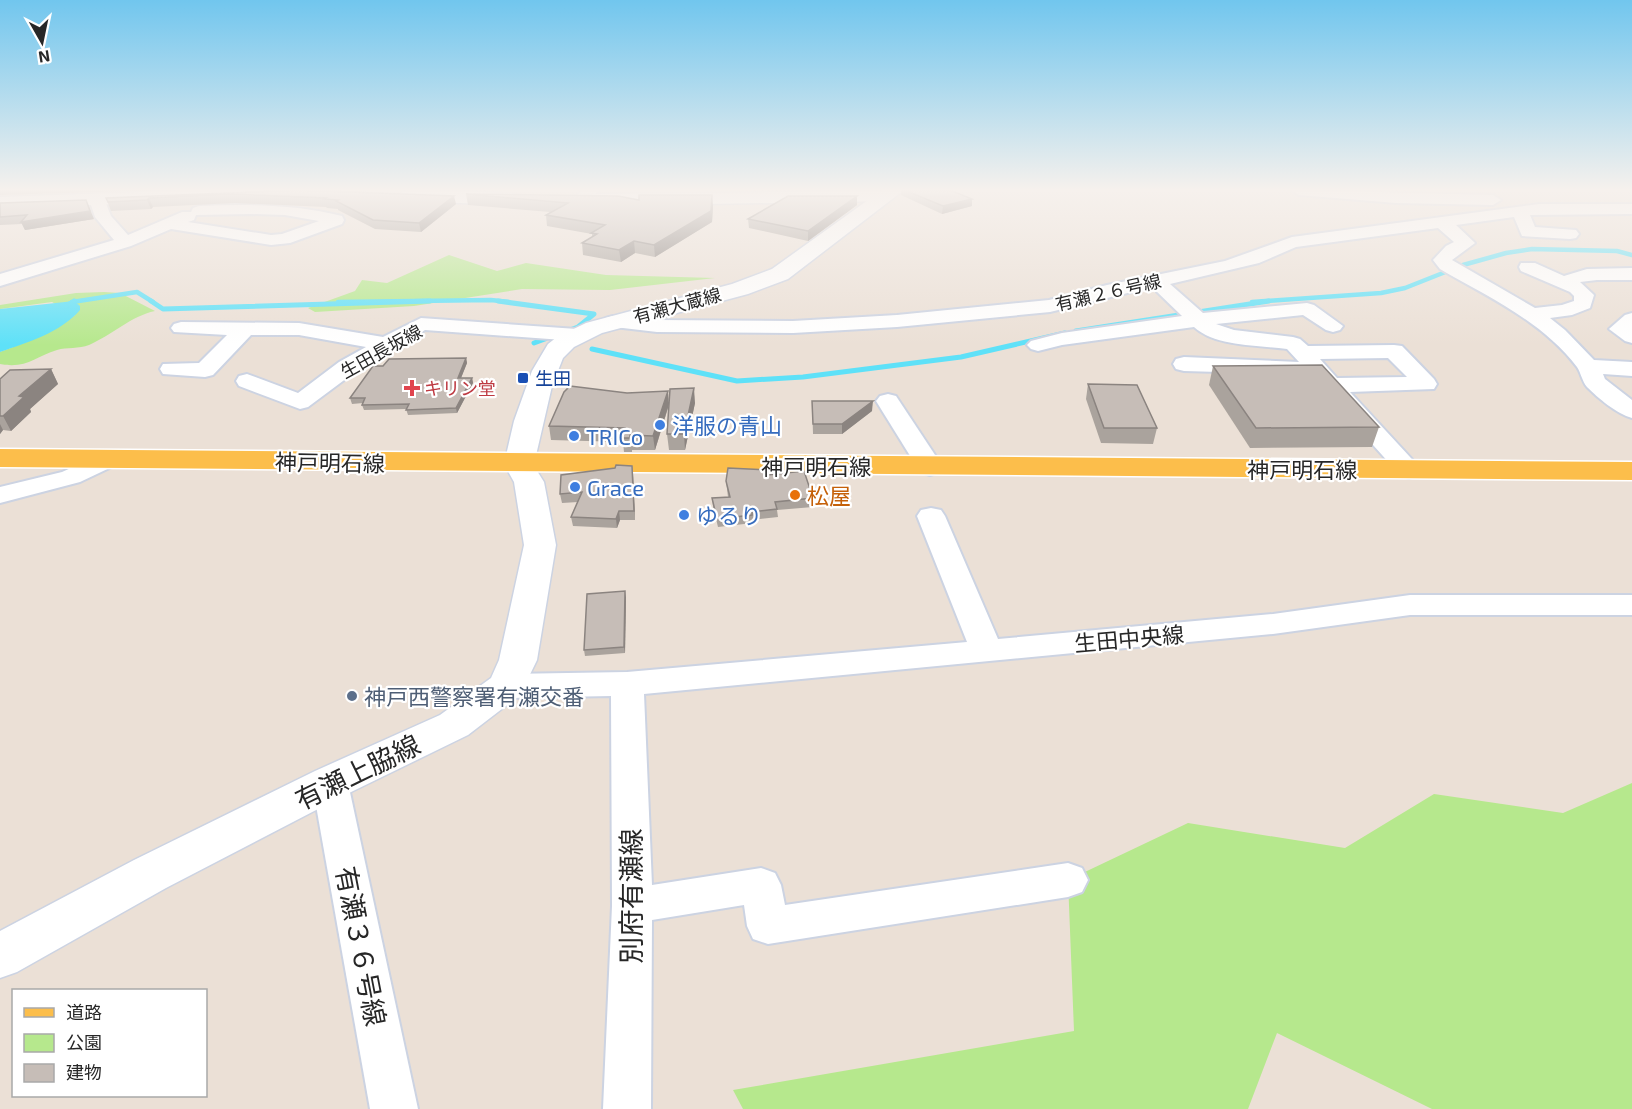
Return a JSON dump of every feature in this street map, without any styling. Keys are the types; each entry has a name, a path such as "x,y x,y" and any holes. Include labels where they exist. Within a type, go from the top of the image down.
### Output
{"main road":[{"name":"神戸明石線","path":"0,458 519,464 1632,471"}],"street":[{"path":"0,280 125,242"},
{"name":"有瀬大蔵線","path":"519,464 522,442 548,364 557,349 577,335 613,322 740,289 780,274 823,242"},
{"name":"有瀬２６号線","path":"613,322 657,326 793,327 897,321 1050,306 1236,264 1294,242"},
{"path":"1465,242 1466,243 1452,250 1442,260 1453,269 1532,314 1558,334 1588,366 1596,383 1632,411"},
{"path":"1528,267 1566,283 1584,294 1583,304 1565,311 1532,314"},
{"path":"1566,283 1570,278 1581,276 1630,285"},
{"path":"1156,281 1207,328 1231,336 1293,343 1409,470"},
{"path":"1038,345 1193,315 1307,309 1333,326"},
{"path":"1632,319 1618,329 1632,337"},
{"name":"生田長坂線","path":"247,381 300,402 347,367 421,324 577,335"},
{"path":"181,328 299,329 387,344"},
{"path":"171,369 205,370 245,329"},
{"path":"1184,364 1309,361 1394,351 1426,384 1331,385"},
{"path":"1588,366 1632,369"},
{"path":"888,401 930,467"},
{"path":"0,495 71,477 109,459"},
{"name":"有瀬上脇線","path":"0,956 150,874 330,783 454,725 506,686 518,660 540,545 529,482 519,464"},
{"path":"931,516 987,651"},
{"name":"生田中央線","path":"506,686 627,684 1272,624 1410,606 1632,605"},
{"name":"別府有瀬線","path":"627,684 632,906 627,1109"},
{"name":"有瀬３６号線","path":"330,783 394,1109"},
{"path":"632,906 761,885 768,926 1068,880"}],"green space":[{"path":"449,255 497,271 526,263 606,275 715,278 610,290 522,289 414,306 315,312 308,308 355,291 362,280 387,283"},
{"path":"76,293 120,293 155,311 130,321 89,345 57,350 24,364 0,364 0,352 30,341 75,315 52,302 0,309 0,305"},
{"path":"1632,783 1632,1109 1432,1109 1277,1033 1248,1109 743,1109 733,1090 1074,1031 1068,880 1188,823 1345,848 1434,794 1563,813"}],"water":[{"path":"74,301 80,306 80,310 63,325 43,336 0,352 0,309"}],"building":[{"path":"584,242 633,242 619,250 582,243"},
{"path":"638,242 659,242 654,245"},
{"path":"466,358 458,378 472,378 456,408 406,410 409,404 362,405 365,398 350,398 373,366 383,366 389,359"},
{"path":"1322,365 1379,427 1256,428 1213,366"},
{"path":"51,369 19,396 24,397 3,416 0,416 0,379 10,370"},
{"path":"1088,384 1137,385 1157,428 1104,428"},
{"path":"570,386 627,393 668,391 653,436 630,435 630,438 622,438 625,428 549,426 564,392"},
{"path":"694,388 684,434 667,434 670,389"},
{"path":"812,401 873,401 842,424 813,424"},
{"path":"616,465 632,466 634,511 619,511 616,519 571,517 582,492 560,494 561,475 615,468"},
{"path":"728,468 769,470 768,475 804,471 813,498 775,502 777,509 752,512 752,515 717,519 712,498 730,497 726,481"},
{"path":"625,591 624,647 584,650 587,594"}],"waterway":[{"path":"1252,302 1381,293 1405,288 1463,265 1506,253 1532,249 1617,251 1632,255"},
{"path":"73,302 137,292 153,302"},
{"path":"338,302 491,300 509,302"},
{"path":"151,301 163,309 430,301"},
{"path":"498,301 594,314 578,327 567,331"},
{"path":"1076,331 1269,301"},
{"path":"66,306 73,302"},
{"path":"592,349 737,381 803,377 961,357 1065,333"},
{"path":"534,343 553,336"}],"place":[{"name":"生田","path":"523,378"},
{"name":"キリン堂","path":"412,388"},
{"name":"洋服の青山","path":"660,425"},
{"name":"TRICo","path":"574,436"},
{"name":"Grace","path":"575,487"},
{"name":"松屋","path":"795,495"},
{"name":"ゆるり","path":"684,515"},
{"name":"神戸西警察署有瀬交番","path":"352,696"}]}
